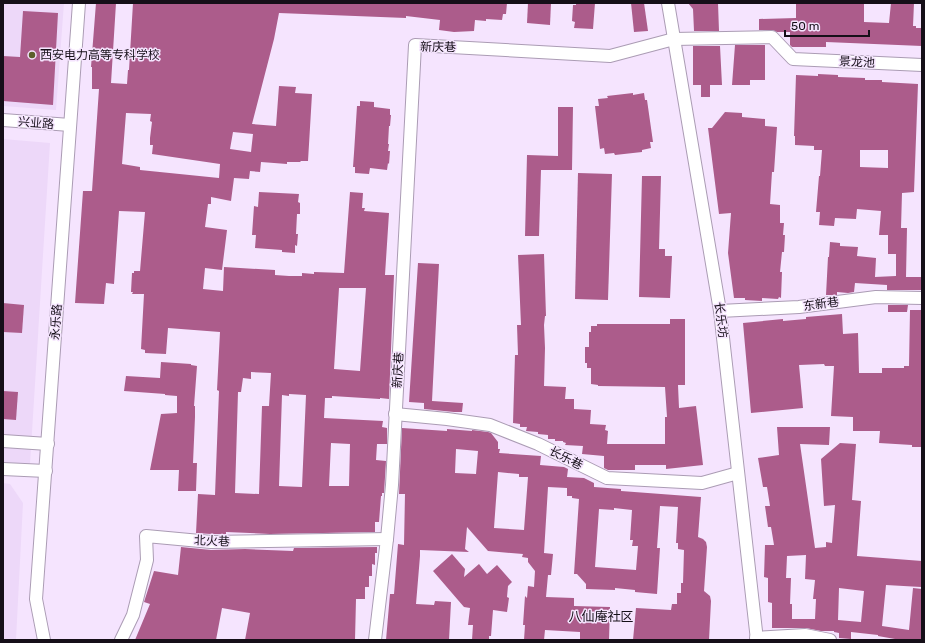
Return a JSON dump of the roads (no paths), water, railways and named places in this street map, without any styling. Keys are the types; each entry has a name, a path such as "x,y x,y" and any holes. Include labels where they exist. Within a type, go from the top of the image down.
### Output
{"street":[{"name":"永乐路","path":"44,640 36,599 78,3"},
{"name":"长乐坊","path":"668,3 720,311 756,639"},
{"name":"新庆巷","path":"395,414 415,45 610,56 674,39 772,37 793,59"},
{"name":"景龙池","path":"793,59 922,65"},
{"name":"兴业路","path":"3,120 70,126"},
{"name":"东新巷","path":"720,311 799,307 876,297 922,298"},
{"name":"长乐巷","path":"395,414 447,418 490,425 538,444 607,478 702,483 738,473"},
{"path":"375,640 392,485 395,414"},
{"path":"3,441 48,444"},
{"path":"3,470 46,471"},
{"name":"北火巷","path":"121,640 133,615 147,560 146,536 210,542 387,539"},
{"path":"756,639 805,636 830,640"}],"place":[{"name":"西安电力高等专科学校","path":"32,55"}],"district":[{"name":"八仙庵社区","path":"601,616"}]}
